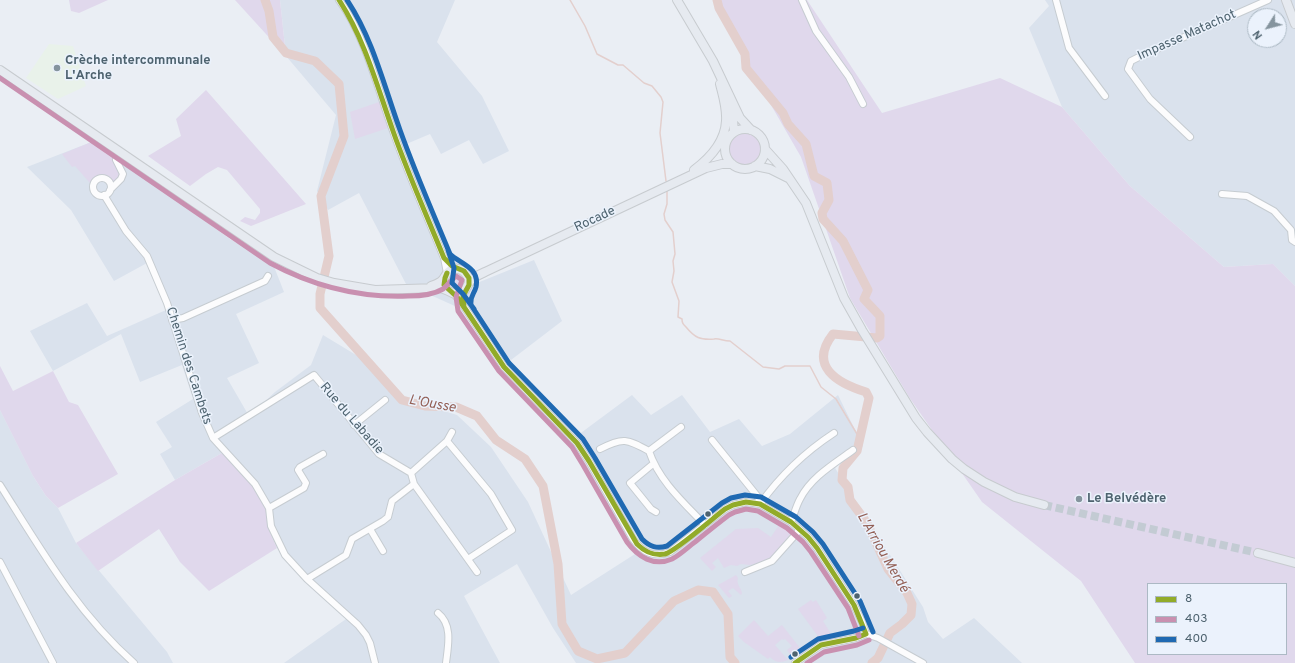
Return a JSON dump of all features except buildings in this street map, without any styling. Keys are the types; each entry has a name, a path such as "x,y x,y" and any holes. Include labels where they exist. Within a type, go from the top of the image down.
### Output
{"main road":[{"path":"677,0 721,75 740,118 751,130 761,137 765,149 789,178 806,203 844,298 871,346 916,418 939,447 973,476 1015,497 1044,505"},
{"path":"1286,0 1295,24"},
{"path":"704,47 731,113 734,132"},
{"path":"0,70 274,257 287,264 334,283 375,290 438,288 462,293 466,290 468,278 461,270 457,269 450,271 438,284 416,288"},
{"path":"681,180 708,158 716,148 722,135 726,122 726,109 720,84"},
{"path":"706,168 721,157 729,137 734,132 745,129 751,130"},
{"path":"725,150 728,160 732,164 746,169 755,166 760,161 764,155 765,149"},
{"path":"706,168 722,164 732,164"},
{"path":"755,166 770,169 789,178"},
{"name":"Rocade","path":"468,278 476,277 706,168"},
{"path":"446,276 445,286 450,291"},
{"path":"1258,553 1295,563"}],"street":[{"path":"339,0 350,17 364,49 396,139 444,258 446,276"},
{"path":"802,0 816,31 849,77 863,104"},
{"path":"1056,0 1069,48 1105,96"},
{"name":"Impasse Matachot","path":"1190,137 1150,99 1128,69 1131,61 1139,56 1268,0"},
{"path":"110,190 110,184 106,179 100,178 95,181 93,186 94,192 99,195 104,195 110,190 121,179 123,174 116,160"},
{"path":"1222,194 1246,196 1274,211 1290,230 1292,240 1295,242"},
{"name":"Chemin des Cambets","path":"104,195 126,231 147,256 167,303 202,413 213,438 256,484 270,508 271,526 285,555 307,579 358,625 370,643 375,663"},
{"path":"444,258 448,263 457,269"},
{"path":"172,320 183,318 265,281 268,276"},
{"path":"464,307 464,296 466,290"},
{"path":"450,291 464,307 504,367 577,443 589,460 633,539 642,550 663,555 670,552 725,509 733,505 746,502 760,504 791,522 808,537 817,548 854,605 866,634"},
{"name":"Rue du Labadie","path":"213,438 314,374 379,454 411,473"},
{"path":"354,425 385,400"},
{"path":"649,451 681,427"},
{"path":"452,432 447,441 411,473 414,484 477,572"},
{"path":"760,504 770,490 794,465 818,443 834,433"},
{"path":"600,450 614,442 625,440 637,444 649,451 653,464 669,486 705,525"},
{"path":"712,440 758,496 760,504"},
{"path":"447,441 490,494 512,530 468,559"},
{"path":"791,522 800,499 808,487 830,466 853,450"},
{"path":"270,508 304,488 306,483 298,470 300,467 323,454"},
{"path":"653,464 630,483 651,509 656,512"},
{"path":"307,579 346,555 352,539 388,517 392,501 414,484"},
{"path":"0,485 71,595 112,644 134,663"},
{"path":"370,529 383,551"},
{"path":"745,572 772,561 799,529"},
{"path":"0,562 53,663"},
{"path":"438,613 442,616 449,632 446,663"},
{"path":"795,663 821,646 856,638 866,634 878,638 924,663"}],"shaded area":[{"path":"69,0 108,0 79,13 71,11"},
{"path":"235,0 280,0 286,56"},
{"path":"280,0 455,0 437,42 482,96 509,151 483,164 469,140 441,154 430,134 404,145 445,251 477,283 534,260 562,321 511,360 457,307 406,284 359,193 328,210 317,191 336,115 286,56"},
{"path":"715,0 807,0 882,113 1000,78 1062,107 1130,186 1224,267 1273,264 1295,286 1295,663 1135,663 1081,581 982,502 909,397 850,298 801,157 737,46"},
{"path":"1045,0 1295,0 1295,286 1273,264 1224,267 1130,186 1062,107 1029,28 1049,6"},
{"path":"49,44 73,46 86,86 58,99 26,78"},
{"path":"206,90 306,204 251,226 240,221 245,217 255,220 260,213 260,209 227,170 218,167 190,186 148,156 181,136 176,119"},
{"path":"379,102 388,128 355,139 350,112"},
{"path":"745,132 757,137 762,149 757,161 745,166 733,161 728,149 733,137"},
{"path":"94,141 230,239 273,264 284,292 236,314 259,363 227,378 249,416 275,392 311,365 323,335 371,364 402,398 457,415 491,447 528,502 571,595 635,554 570,441 632,395 651,415 682,395 710,432 739,419 762,446 790,434 838,395 863,446 835,468 923,607 928,622 943,639 974,618 1022,663 576,663 553,628 517,564 464,596 500,663 284,663 346,619 288,562 277,548 269,530 269,510 222,453 175,480 160,454 172,447 156,422 193,399 182,365 140,382 121,334 53,371 30,331 87,303 107,336 166,310 147,263 114,281 71,210 27,167"},
{"path":"94,141 117,159 120,178 112,185 109,180 103,176 97,177 90,183 75,166 72,167 62,154"},
{"path":"455,273 461,274 467,284 458,292 450,289 447,282 449,276"},
{"path":"0,366 13,391 53,371 69,402 78,405 118,474 58,508 46,496 33,476 0,410"},
{"path":"0,410 33,476 46,496 58,508 76,543 167,652 173,663 0,663"},
{"path":"222,453 253,483 269,510 269,530 277,548 209,591 180,562 159,529 98,571 76,543 175,480"},
{"path":"781,522 791,529 793,534 770,560 750,565 731,565 724,568 718,558 712,563 716,567 712,571 700,558 736,529 758,528 771,537"},
{"path":"736,575 742,593 741,595 733,588 728,591 732,596 729,598 718,585"},
{"path":"811,600 813,602 816,600 827,618 823,621 833,637 820,639 798,609"},
{"path":"754,620 768,636 782,625 800,648 790,654 787,650 792,646 785,639 782,639 775,645 788,660 778,662 770,657 768,659 738,636"}],"waterway":[{"name":"L'Ousse","path":"265,0 269,11 273,37 286,53 315,61 339,84 344,136 321,196 329,256 320,294 320,308 402,400 425,406 456,407 477,416 496,440 525,459 543,486 558,564 562,624 578,651 597,659 625,653 674,601 698,590 713,592 728,614 730,657 735,663"},
{"path":"570,0 585,26 597,54 618,65 623,65 644,83 652,86 661,97 663,102 660,133 666,181"},
{"name":"L'Arriou Merdé","path":"717,0 719,8 745,54 746,68 783,113 788,124 806,144 814,176 827,183 829,200 822,213 823,219 843,241 868,290 864,299 880,316 880,336 877,338 833,334 826,345 824,355 825,364 829,372 845,384 866,392 869,398 857,451 843,468 842,480 848,487 850,500 867,523 888,569 907,593 912,604 911,615 890,633 878,658 872,663"},
{"path":"667,190 667,204 664,214 665,220 673,232 675,254 673,261 674,271 672,282 679,301 678,317 682,319 683,324 698,338 730,341 763,367 779,369 785,366 810,366 821,387 836,399 860,439"}],"tunnel":[{"path":"1044,505 1258,553"}],"transit line":[{"name":"8","path":"339,0 356,31 370,64 405,163 444,258 452,266 464,271 469,278 469,285 463,296 464,307 504,367 577,443 637,544 650,553 665,554 686,541 725,509 733,505 746,502 760,504 791,522 808,537 817,548 854,605 866,634"},
{"name":"400","path":"347,0 371,47 406,146 450,254 472,270 475,275 476,287 471,305 509,363 583,439 642,539 654,547 667,546 722,503 731,498 745,495 761,497 796,517 813,532 823,544 860,601 873,632"},
{"name":"403","path":"0,78 270,263 286,271 337,289 354,293 390,296 417,296 435,293 443,289 456,276 462,280 456,297 458,311 499,371 572,447 627,542 636,552 653,561 659,562 672,559 729,515 746,509 758,511 787,528 803,542 848,608 859,636"},
{"name":"400","path":"448,250 454,268 452,283 463,294 474,309"},
{"name":"8","path":"447,273 444,285 457,297 468,313"},
{"name":"400","path":"791,657 818,639 863,628"},
{"name":"8","path":"795,663 821,645 856,638 866,634"},
{"name":"403","path":"807,663 824,652 857,645 869,640"}],"place":[{"name":"Crèche intercommunale L'Arche","path":"57,68"},
{"name":"Le Belvédère","path":"1079,499"}]}
